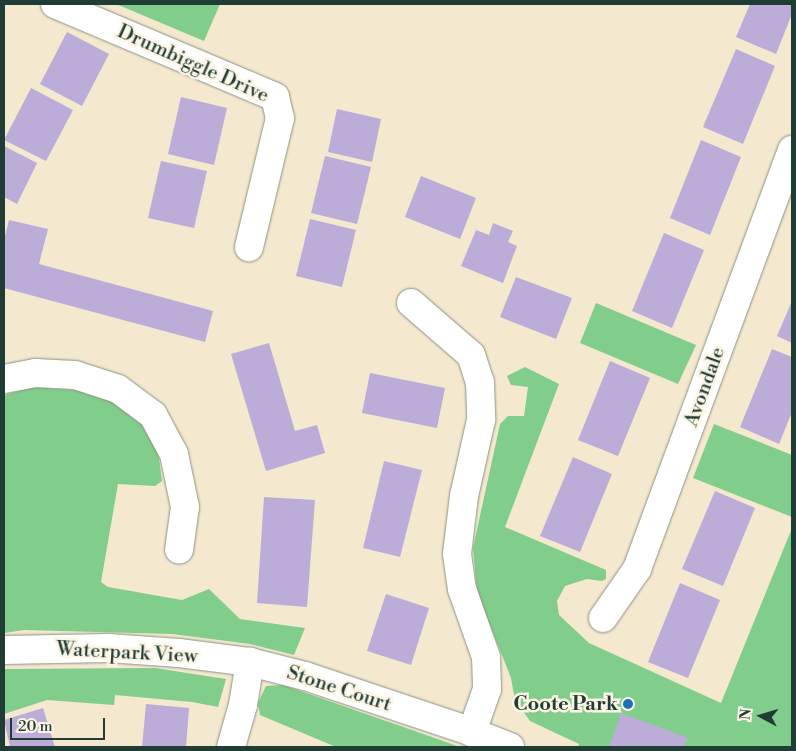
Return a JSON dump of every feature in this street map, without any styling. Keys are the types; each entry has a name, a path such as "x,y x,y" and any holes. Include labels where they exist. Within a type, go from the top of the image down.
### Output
{"street":[{"name":"Drumbiggle Drive","path":"55,4 275,97 280,118 249,247"},
{"name":"Avondale","path":"603,618 637,569 792,150"},
{"path":"411,303 471,355 480,382 481,420 464,496 457,554 462,589 486,657 487,689 472,732"},
{"path":"4,379 35,373 75,375 118,389 153,415 174,454 185,507 179,550"},
{"name":"Waterpark View","path":"4,650 108,648 179,653 250,662"},
{"path":"231,747 243,705 250,662"},
{"name":"Stone Court","path":"250,662 305,676 472,732 510,747"}],"green space":[{"path":"116,4 220,4 204,41"},
{"path":"596,303 696,345 678,384 580,343"},
{"path":"525,367 559,384 505,527 606,570 606,579 602,581 587,579 565,586 557,601 559,615 589,643 721,703 792,528 792,747 578,747 579,744 530,721 515,700 511,678 477,592 473,548 500,424 508,416 524,416 528,387 511,385 507,376"},
{"path":"33,387 74,390 107,397 136,415 157,443 162,481 155,486 118,484 101,582 108,587 182,600 209,589 240,619 305,628 294,655 250,644 172,634 24,630 4,633 4,395"},
{"path":"714,424 792,455 792,517 693,478"},
{"path":"155,668 226,679 218,707 192,702 115,695 114,705 47,700 4,714 4,669"},
{"path":"283,685 460,747 336,747 260,715 258,703 266,686"}],"building":[{"path":"750,4 792,4 792,14 776,54 736,37"},
{"path":"67,32 109,54 82,106 40,84"},
{"path":"736,49 775,66 743,144 703,127"},
{"path":"31,88 73,110 46,161 4,140"},
{"path":"181,97 227,108 214,165 168,154"},
{"path":"337,109 381,119 372,162 328,152"},
{"path":"701,140 741,157 710,235 670,218"},
{"path":"4,146 37,163 17,204 4,197"},
{"path":"325,156 371,167 357,224 311,213"},
{"path":"161,161 207,171 194,228 148,218"},
{"path":"421,176 476,198 460,239 405,217"},
{"path":"310,219 356,230 342,287 296,276"},
{"path":"9,220 48,229 39,264 213,311 205,342 4,288 4,240"},
{"path":"493,223 513,231 508,242 517,246 503,283 461,266 476,230 489,235"},
{"path":"664,233 704,250 672,328 632,311"},
{"path":"516,277 572,298 556,339 500,317"},
{"path":"792,301 792,343 777,336"},
{"path":"269,343 295,431 317,425 325,453 266,471 231,354"},
{"path":"772,349 792,357 792,412 779,444 740,427"},
{"path":"610,361 650,378 618,456 578,440"},
{"path":"370,373 445,388 437,428 362,413"},
{"path":"573,457 612,474 580,552 540,536"},
{"path":"384,461 422,470 400,557 363,548"},
{"path":"715,491 755,508 723,586 682,569"},
{"path":"264,497 315,500 307,607 257,603"},
{"path":"680,583 720,600 688,678 648,662"},
{"path":"386,594 429,608 411,665 367,651"},
{"path":"146,704 189,708 186,747 142,747"},
{"path":"43,708 55,747 10,747 4,720"},
{"path":"621,713 688,738 684,747 609,747"}],"place":[{"name":"Coote Park","path":"628,704"}]}
